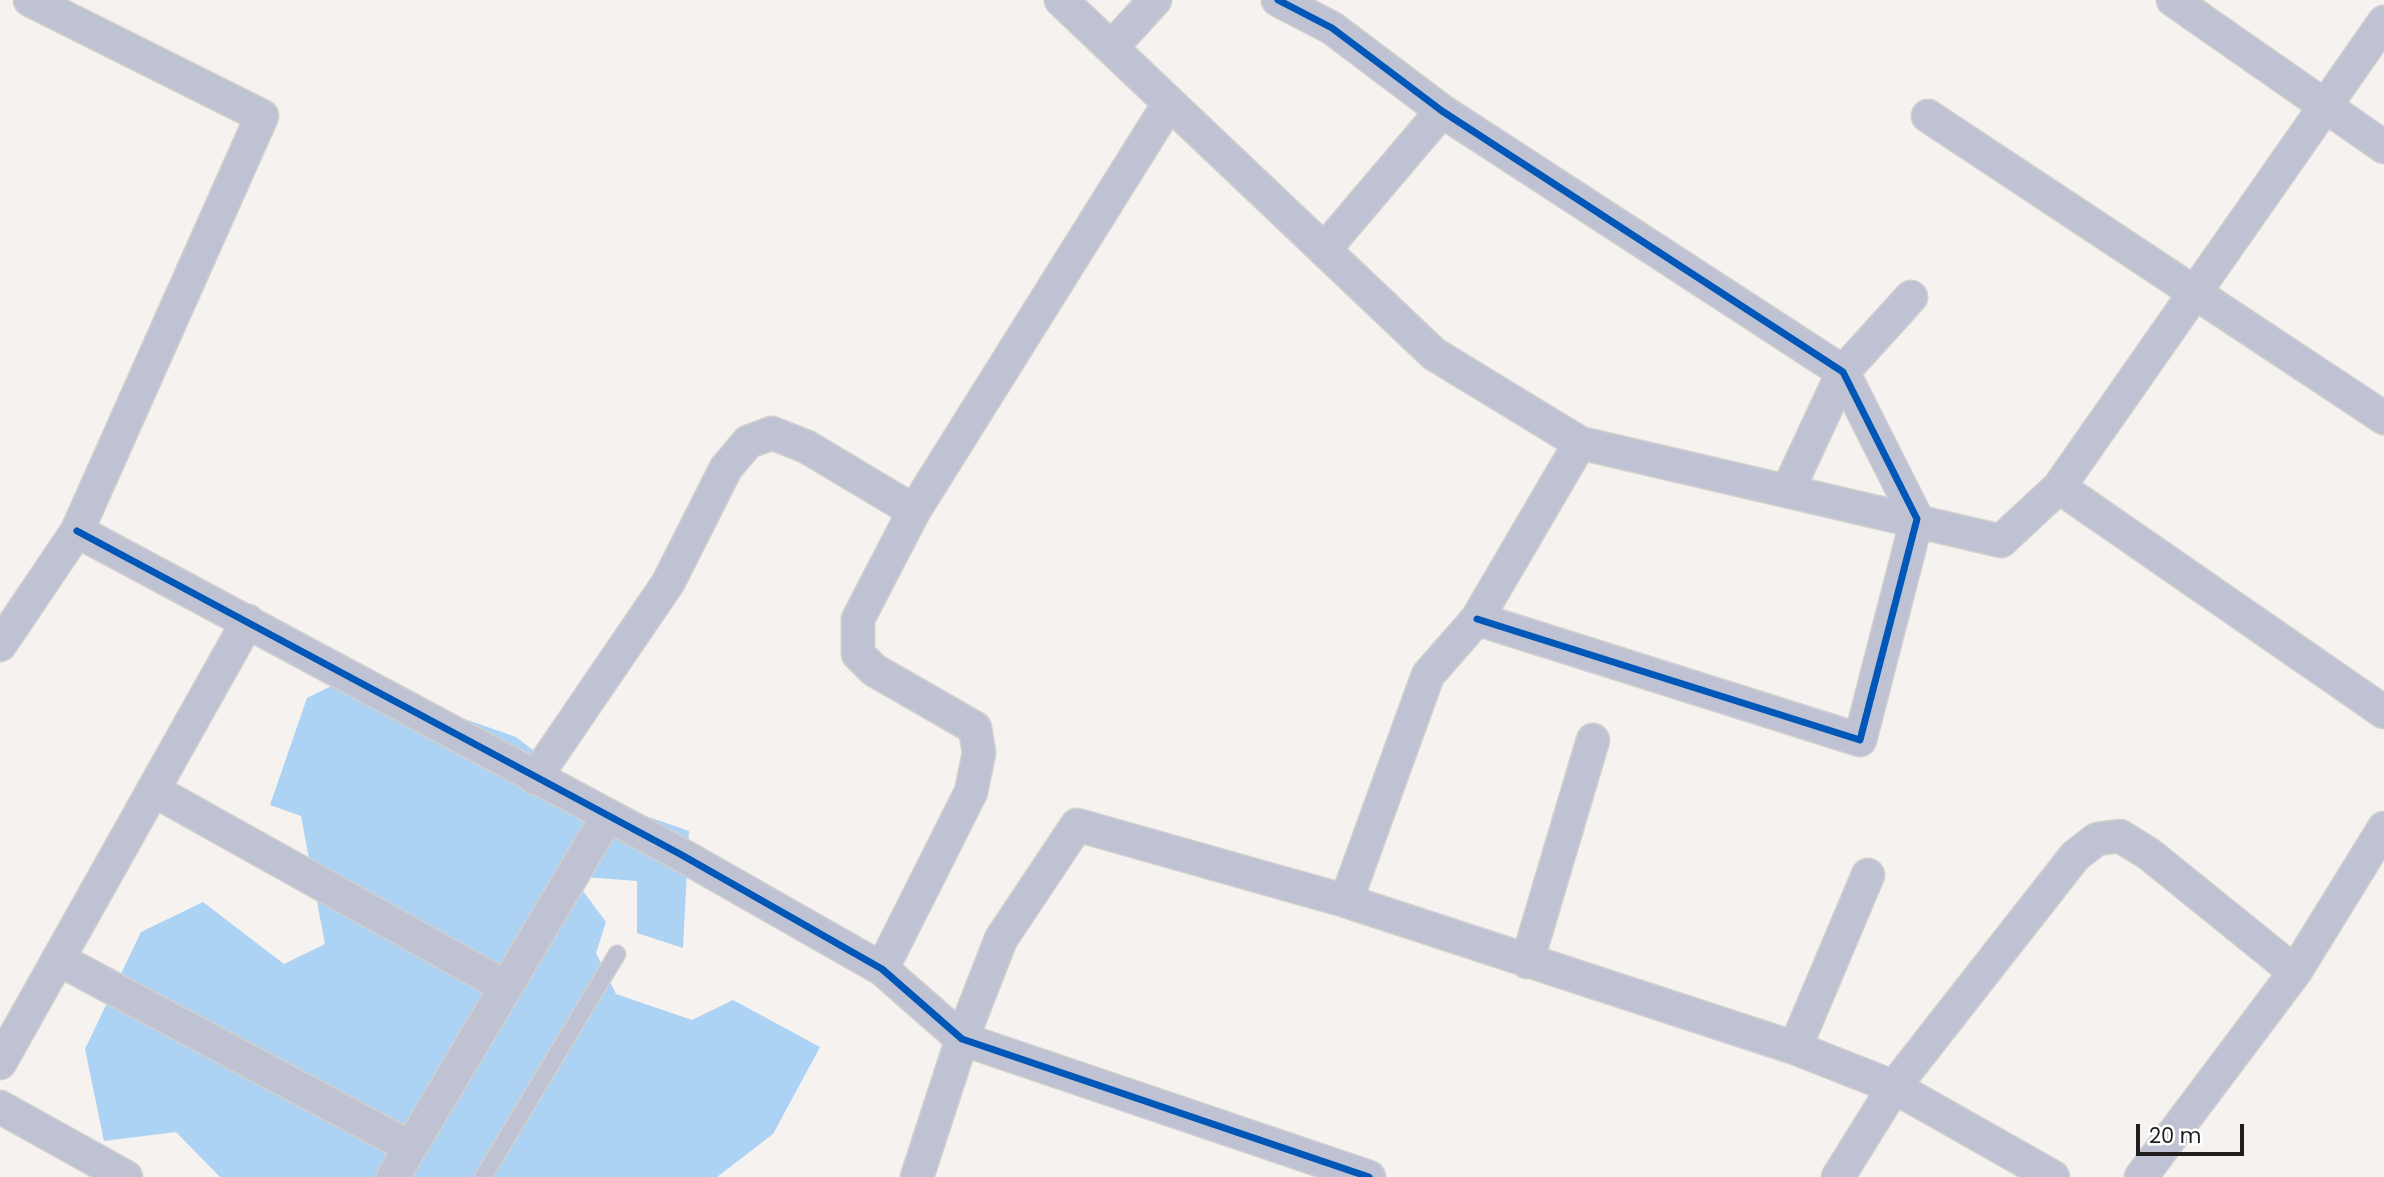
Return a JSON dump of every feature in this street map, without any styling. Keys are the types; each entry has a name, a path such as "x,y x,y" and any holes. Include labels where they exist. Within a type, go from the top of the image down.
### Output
{"street":[{"path":"0,645 77,531 262,116 30,0"},
{"path":"1061,0 1112,47 1168,105 1434,354 1580,443 1917,519 2001,541 2059,487 2384,22"},
{"path":"1112,47 1155,0"},
{"path":"1278,0 1332,28 1442,111 1843,372 1917,519 1860,740 1477,619"},
{"path":"2173,0 2384,148"},
{"path":"882,969 971,792 979,753 975,728 874,670 858,654 858,619 914,511 1168,105"},
{"path":"1324,250 1442,111"},
{"path":"1928,116 2384,418"},
{"path":"1788,490 1843,372 1911,297"},
{"path":"535,778 668,583 726,468 748,442 772,433 807,447 914,511"},
{"path":"1346,901 1428,675 1477,619 1580,443"},
{"path":"2059,487 2384,712"},
{"path":"77,531 680,854 882,969 962,1039 1369,1177"},
{"path":"0,1063 248,621"},
{"path":"1527,962 1593,740"},
{"path":"153,790 506,987"},
{"path":"393,1177 607,817"},
{"path":"918,1177 962,1039 1001,939 1077,825 1346,901 1795,1048 1894,1087 2053,1177"},
{"path":"2141,1177 2295,972 2384,828"},
{"path":"1838,1177 1894,1087 2075,856 2097,839 2120,836 2149,854 2295,972"},
{"path":"1795,1048 1868,876"},
{"path":"58,960 410,1147"},
{"path":"0,1107 126,1177"}],"lane":[{"path":"483,1177 617,954"}],"water":[{"path":"348,678 516,737 597,799 689,831 683,948 637,933 637,881 572,876 606,922 596,953 616,994 692,1020 733,1000 820,1047 773,1134 717,1177 220,1177 176,1132 104,1141 85,1049 141,932 203,902 284,964 325,944 301,816 270,805 307,698"}],"cycle path":[{"path":"1278,0 1332,28 1442,111 1843,372 1917,519 1860,740 1477,619"},
{"path":"77,531 680,854 882,969 962,1039 1369,1177"}]}
